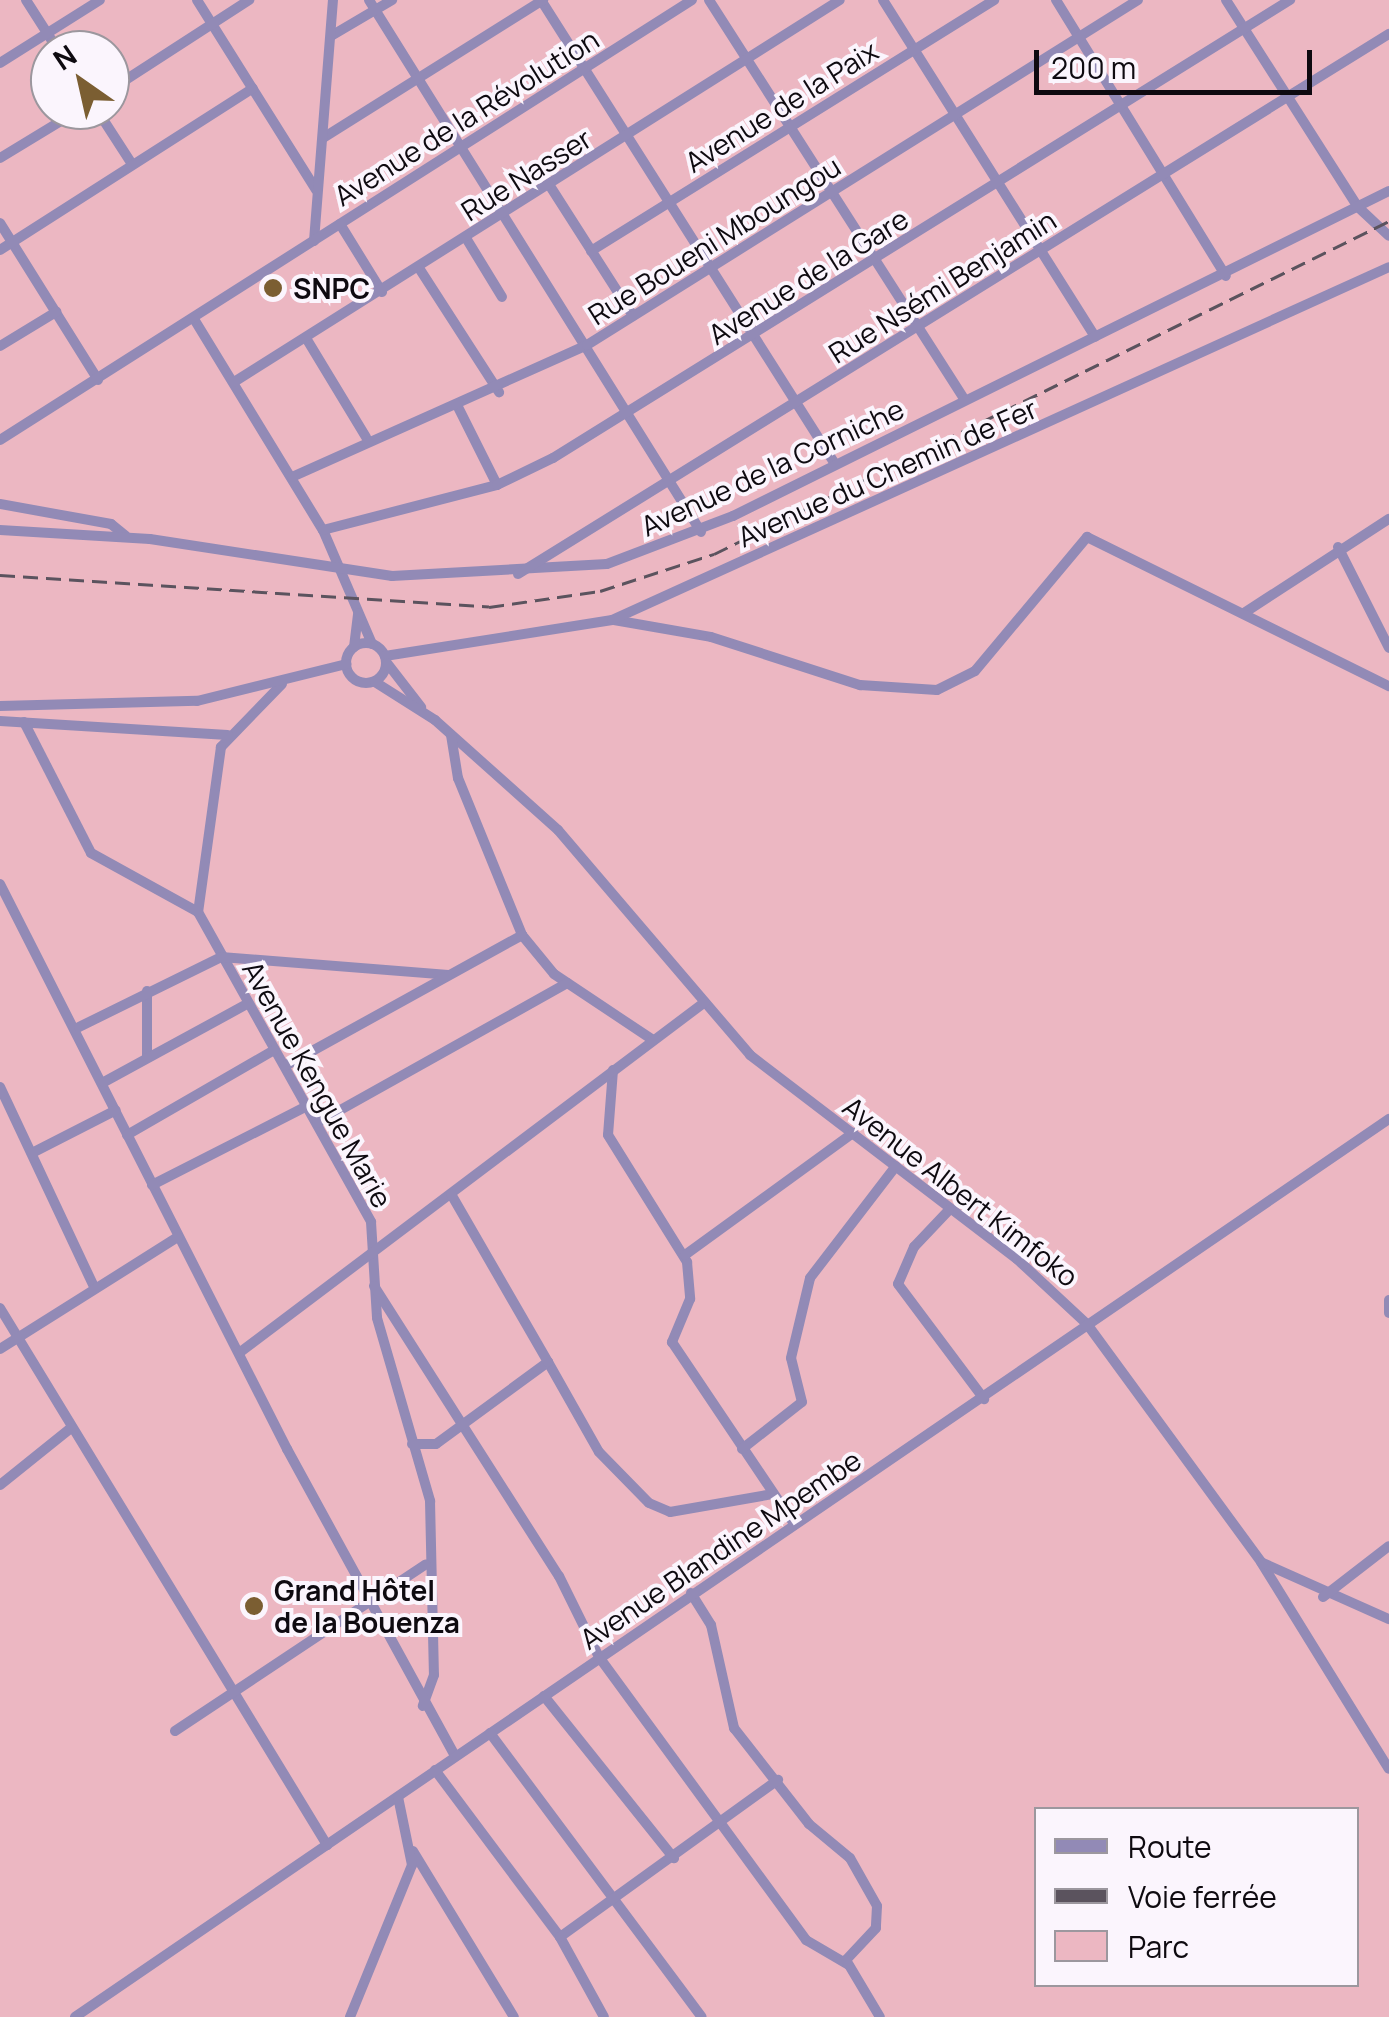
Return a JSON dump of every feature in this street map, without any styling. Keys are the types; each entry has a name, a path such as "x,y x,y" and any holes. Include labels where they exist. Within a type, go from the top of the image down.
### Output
{"street":[{"path":"26,0 45,30"},
{"path":"53,30 100,0"},
{"path":"197,0 316,190"},
{"path":"130,77 249,0"},
{"path":"314,240 333,0"},
{"path":"331,36 372,5 392,0"},
{"path":"323,138 542,0 835,464"},
{"name":"Avenue de la Révolution","path":"0,440 692,0"},
{"path":"709,0 965,400"},
{"name":"Rue Nasser","path":"234,382 840,0"},
{"path":"883,0 1095,338"},
{"name":"Avenue de la Paix","path":"592,251 994,0"},
{"path":"1056,0 1226,276"},
{"name":"Rue Boueni Mboungou","path":"292,478 366,437 499,392 588,345 1138,0"},
{"path":"1226,0 1358,207 1389,236"},
{"name":"Avenue de la Gare","path":"323,530 497,484 628,415 1290,0"},
{"path":"372,5 588,345 701,532"},
{"name":"Rue Nsémi Benjamin","path":"517,575 919,330 1389,34"},
{"path":"0,64 30,45"},
{"path":"0,250 253,88"},
{"path":"0,158 46,130"},
{"path":"110,130 132,164"},
{"path":"550,186 634,316"},
{"name":"Avenue de la Corniche","path":"0,530 126,536 345,570 517,575 607,564 701,532 1226,276 1389,190"},
{"path":"0,223 98,380"},
{"path":"340,224 382,292"},
{"path":"466,238 502,297"},
{"path":"420,268 499,392"},
{"name":"Avenue du Chemin de Fer","path":"386,660 612,620 1389,268"},
{"path":"0,346 56,312"},
{"path":"194,318 323,530 345,570 372,644 386,660 375,682 353,679 346,664"},
{"path":"306,338 366,437"},
{"path":"457,405 497,484"},
{"name":"Avenue de la Corniche","path":"0,504 111,524 126,536"},
{"path":"1244,613 1338,547 1389,519"},
{"path":"612,620 711,637 860,685 937,690 976,671 1087,537 1389,686"},
{"path":"1338,547 1389,648"},
{"path":"0,706 196,701 282,684 346,664 354,647 358,607"},
{"path":"354,647 372,644"},
{"name":"Avenue Albert Kimfoko","path":"386,660 428,715"},
{"name":"Avenue Albert Kimfoko","path":"375,682 428,715 558,830 750,1055 896,1166 1087,1324 1261,1562 1389,1769"},
{"path":"24,722 91,853 198,912 216,762 228,735 282,684"},
{"path":"0,721 228,735"},
{"path":"452,735 458,778 522,935 567,983 653,1040"},
{"path":"0,884 79,1026 126,1135 178,1237 423,1706 455,1756"},
{"name":"Avenue Kengue Marie","path":"198,912 367,1211 373,1286 430,1501 426,1564 434,1676 423,1706"},
{"path":"285,1066 522,935"},
{"path":"79,1026 221,957 448,975"},
{"path":"317,1123 567,983"},
{"path":"147,991 148,1056"},
{"path":"239,1353 705,1002"},
{"path":"104,1082 247,1004"},
{"path":"126,1135 274,1050"},
{"path":"613,1070 608,1136 684,1256 690,1298 672,1342 795,1525"},
{"path":"0,1087 94,1287"},
{"path":"152,1185 307,1106"},
{"path":"32,1153 116,1110"},
{"name":"Avenue Blandine Mpembe","path":"75,2017 692,1592 984,1399 1087,1324 1387,1124"},
{"path":"684,1256 853,1133"},
{"path":"742,1449 802,1402 792,1358 810,1278 896,1166"},
{"path":"451,1194 610,1468 649,1504 670,1512 773,1494"},
{"path":"949,1210 914,1247 898,1284 984,1399"},
{"path":"0,1348 178,1237"},
{"path":"373,1286 559,1576 599,1657 723,1818 806,1940 847,1964 880,2017"},
{"path":"1389,1300 1389,1314"},
{"path":"0,1308 21,1336 71,1428 328,1845"},
{"path":"412,1444 436,1444 548,1362"},
{"path":"0,1485 71,1428"},
{"path":"1323,1597 1389,1546"},
{"path":"1261,1562 1323,1597 1389,1618"},
{"path":"175,1730 372,1607 426,1564"},
{"path":"692,1592 714,1638 728,1717 818,1835 850,1858 878,1906 876,1928 847,1964"},
{"path":"544,1696 674,1858"},
{"path":"490,1733 702,2017"},
{"path":"435,1770 560,1937 604,2017"},
{"path":"560,1937 778,1780"},
{"path":"398,1797 412,1850 514,2017"},
{"path":"350,2017 412,1850"}],"green space":[{"path":"0,0 1389,0 1389,2017 0,2017"}],"railway":[{"path":"0,575 489,607 600,591 714,554 1389,221"}],"place":[{"name":"SNPC","path":"273,288"},
{"name":"Grand Hôtel de la Bouenza","path":"254,1606"}]}
